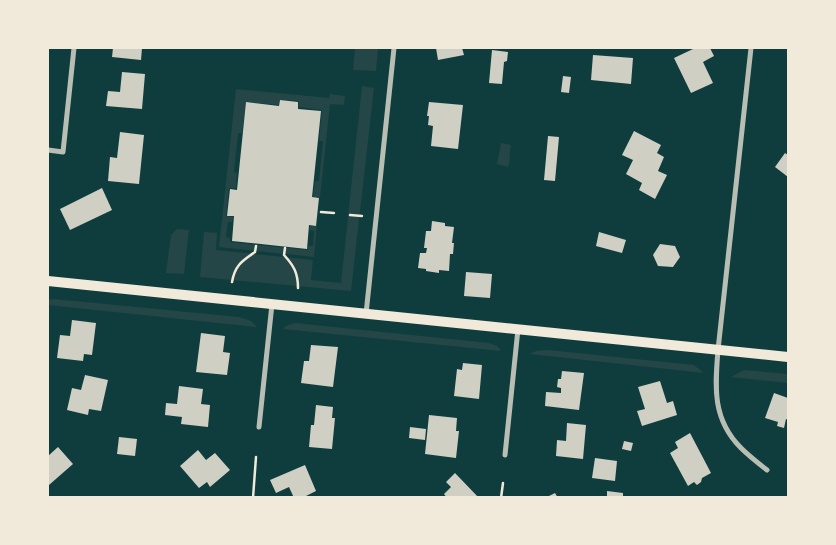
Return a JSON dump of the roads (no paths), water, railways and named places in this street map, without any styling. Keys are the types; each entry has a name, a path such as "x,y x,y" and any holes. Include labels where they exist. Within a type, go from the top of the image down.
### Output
{"main road":[{"path":"48,281 788,357"}],"street":[{"path":"48,150 62,152 74,48"},
{"path":"366,314 394,48"},
{"path":"751,48 718,350 716,394 719,413 734,441 767,470"},
{"path":"259,427 272,304"},
{"path":"505,455 518,329"}]}
